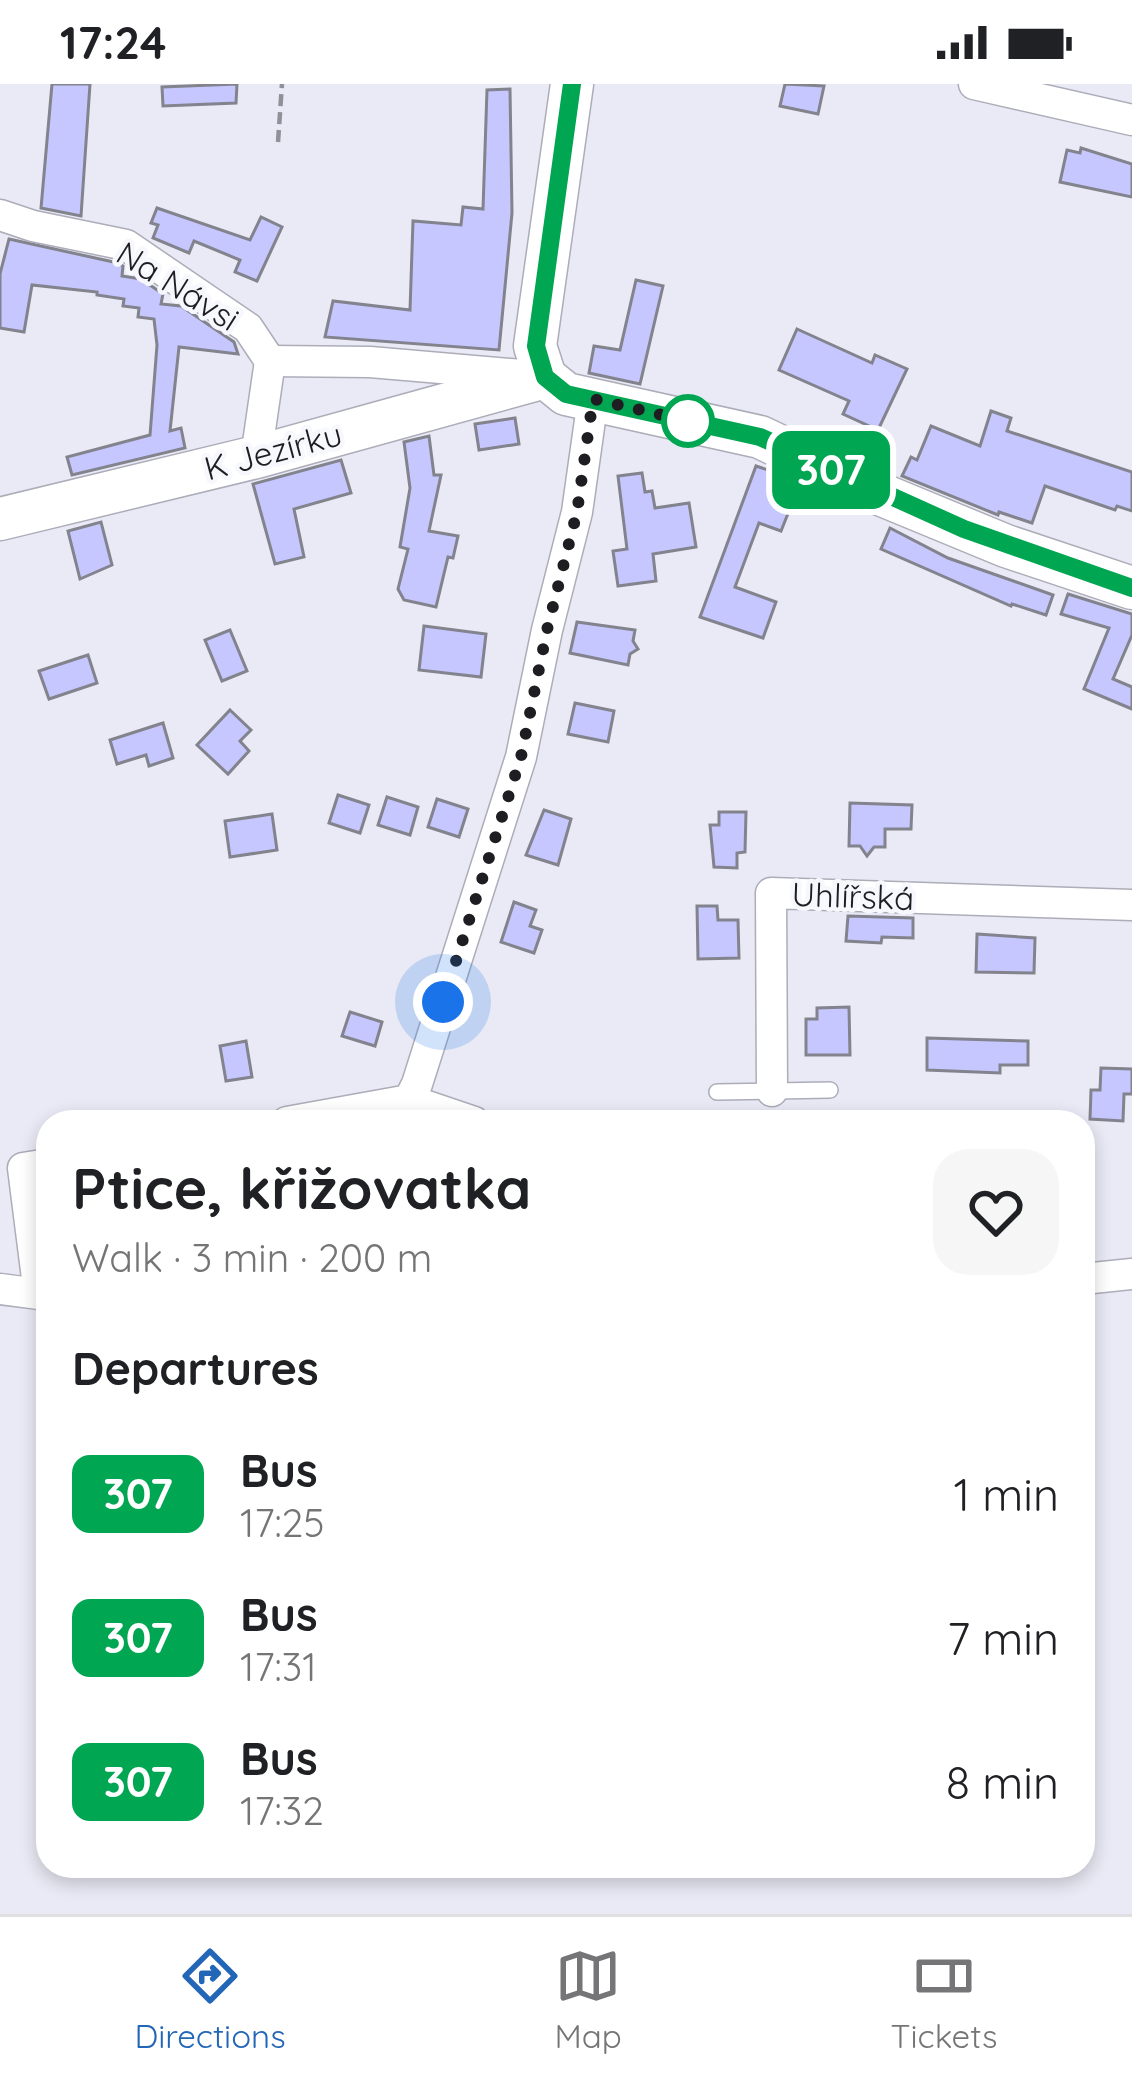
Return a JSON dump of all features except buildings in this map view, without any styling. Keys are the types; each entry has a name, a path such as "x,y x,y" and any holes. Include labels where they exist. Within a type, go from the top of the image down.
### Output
{"main road":[{"path":"572,84 536,346 545,377 566,394 760,437 985,537 1132,588"},
{"name":"K Jezírku","path":"0,519 256,458 545,377"}],"street":[{"path":"974,84 1132,120"},
{"name":"Na Návsi","path":"0,215 126,245 248,328 270,362"},
{"path":"256,458 270,362 370,362 545,377"},
{"path":"409,1100 521,757 577,512 593,399"},
{"name":"Uhlířská","path":"772,1091 771,893 1132,905"},
{"path":"359,1110 409,1100 439,1110"},
{"path":"36,1166 23,1168 36,1246"},
{"path":"1095,1278 1132,1274"},
{"path":"0,1289 36,1293"}],"lane":[{"path":"717,1093 830,1090"}],"path":[{"path":"278,142 282,84"}],"bus line":[{"name":"307","path":"572,84 536,346 545,377 566,394 760,437 964,529 1132,588"}],"route":[{"path":"443,1002 521,757 577,512 593,399 688,421"}]}
